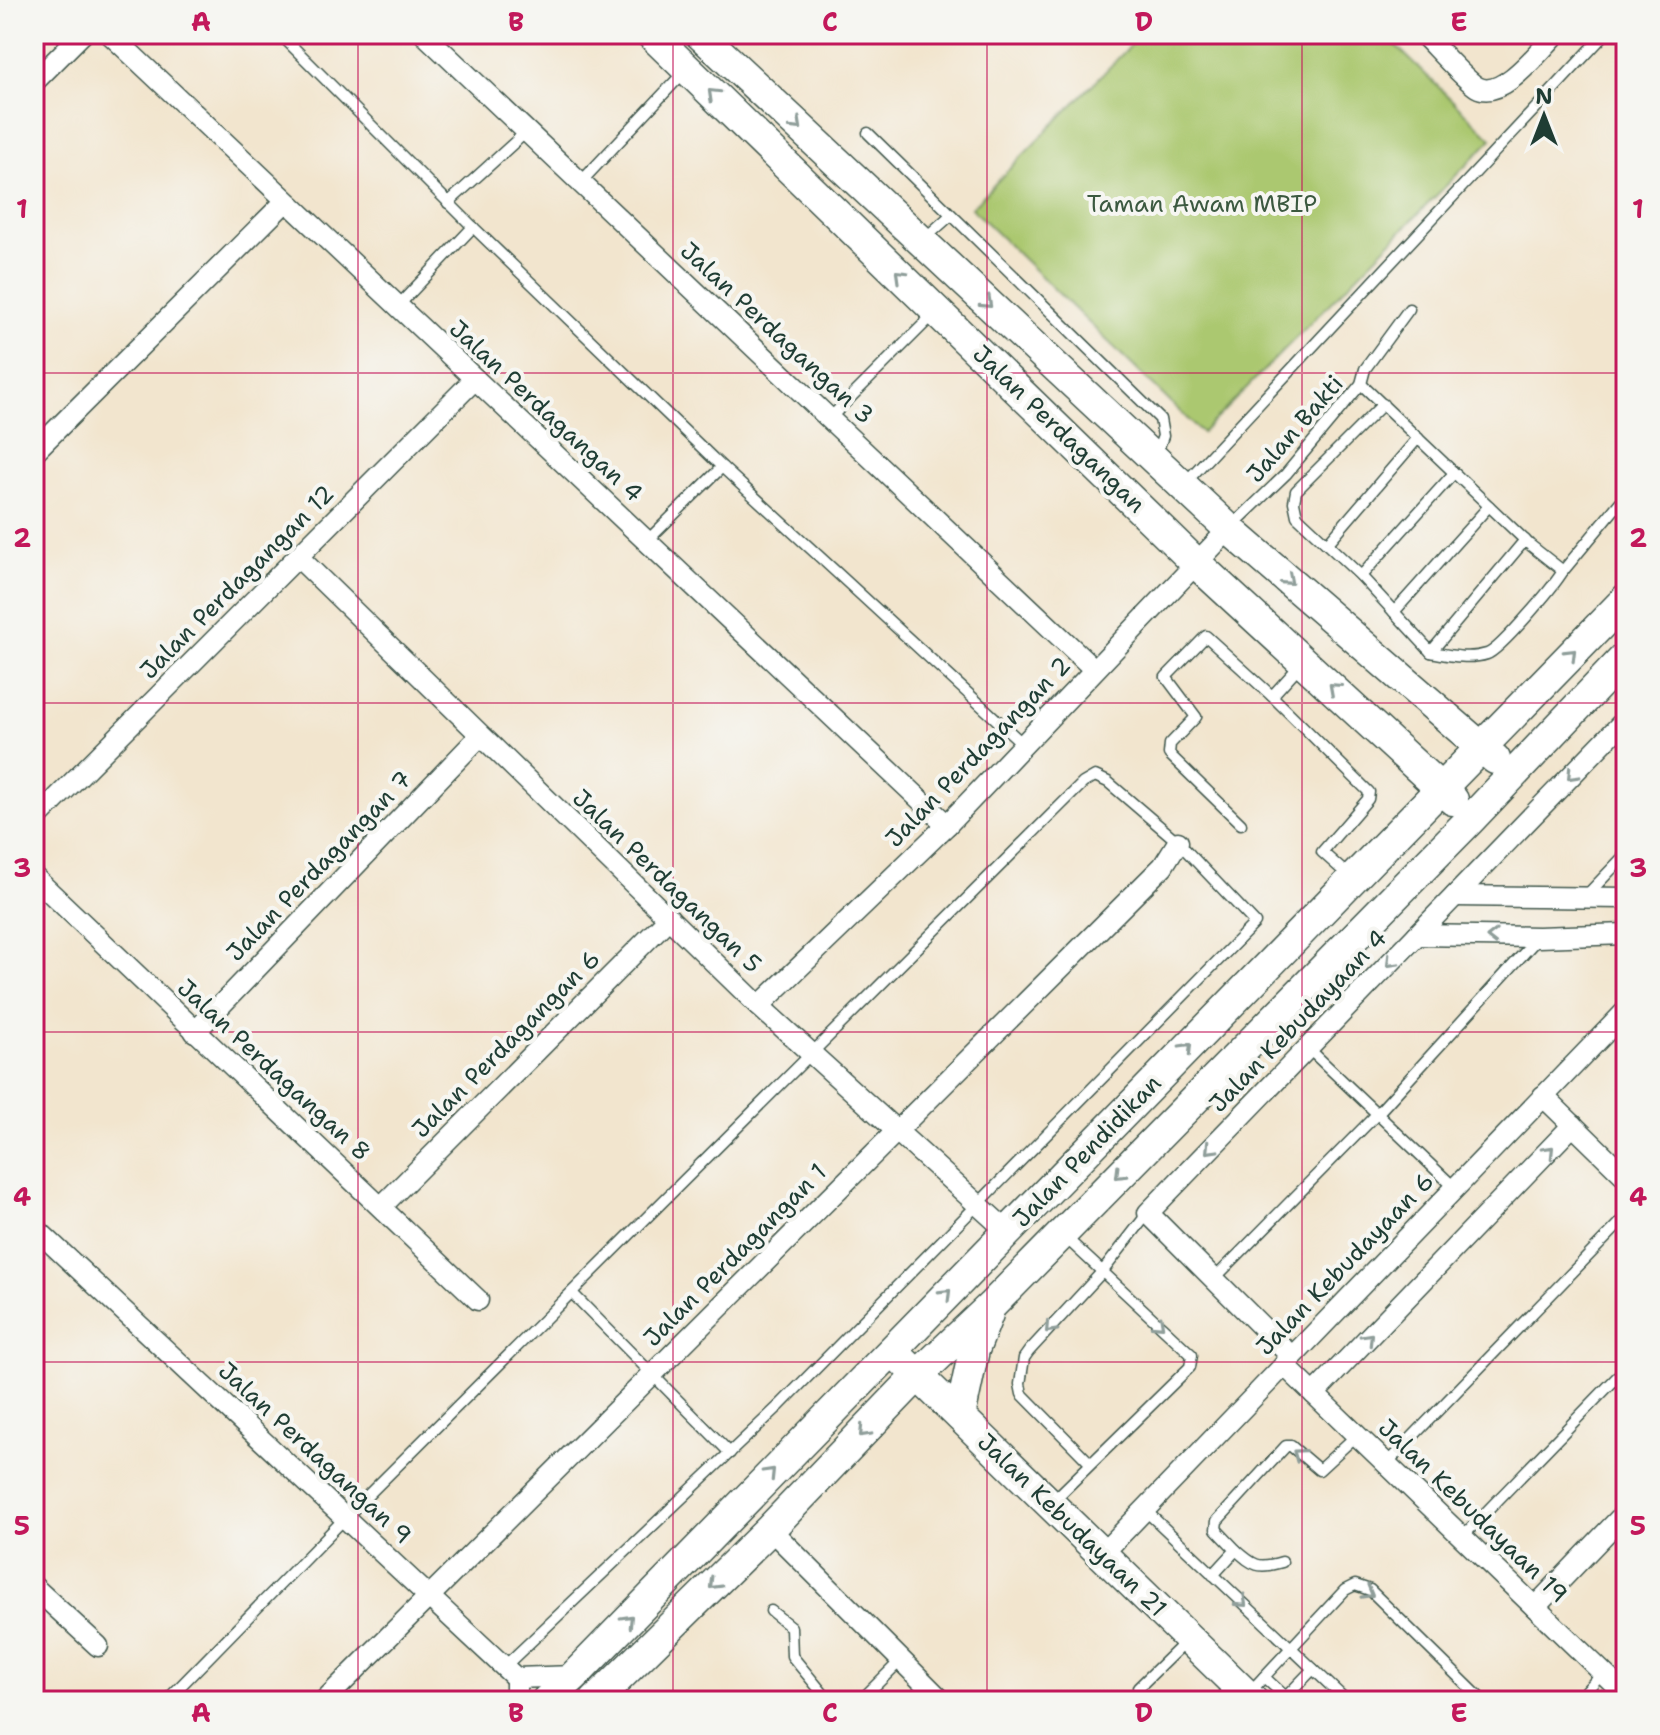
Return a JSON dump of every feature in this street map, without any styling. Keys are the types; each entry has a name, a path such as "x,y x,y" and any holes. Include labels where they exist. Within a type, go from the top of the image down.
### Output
{"main road":[{"name":"Jalan Perdagangan","path":"700,34 1229,529 1481,745 1511,775"},
{"name":"Jalan Perdagangan","path":"653,35 1197,564 1441,787 1470,820"},
{"name":"Jalan Pendidikan","path":"546,1701 574,1676 1626,599"},
{"name":"Jalan Pendidikan","path":"595,1701 770,1529 918,1375 991,1306 1470,820 1626,656"},
{"name":"Jalan Pendidikan","path":"1293,999 1421,891 1626,675"},
{"path":"1442,714 1482,720 1517,709"},
{"path":"1384,845 1417,796 1419,783 1415,772 1391,741"},
{"path":"960,1416 974,1350 991,1306"},
{"name":"Jalan Kebudayaan 21","path":"892,1350 1188,1638 1254,1691"}],"street":[{"path":"34,82 82,34"},
{"name":"Jalan Perdagangan 4","path":"110,34 947,825"},
{"name":"Jalan Perdagangan 3","path":"424,34 1094,669"},
{"path":"1423,34 1478,88 1491,90 1504,86 1556,34"},
{"path":"34,452 286,201"},
{"name":"Jalan Perdagangan 12","path":"34,821 475,379"},
{"name":"Jalan Perdagangan 2","path":"759,1006 947,825 1229,529"},
{"name":"Jalan Perdagangan 5","path":"299,558 759,1006 1008,1232"},
{"name":"Jalan Kebudayaan 4","path":"1148,1213 1626,719"},
{"name":"Jalan Perdagangan 7","path":"195,1032 480,736"},
{"name":"Jalan Perdagangan 1","path":"324,1701 1163,866 1178,842"},
{"name":"Jalan Perdagangan 8","path":"34,877 478,1300"},
{"path":"1455,896 1626,898"},
{"name":"Jalan Perdagangan 6","path":"381,1207 669,918"},
{"path":"1417,935 1538,937 1626,934"},
{"name":"Jalan Kebudayaan 6","path":"1102,1554 1543,1096 1621,1025"},
{"path":"1543,1096 1626,1177"},
{"path":"1314,1394 1573,1125"},
{"path":"1148,1213 1214,1279 1288,1361"},
{"name":"Jalan Perdagangan 9","path":"34,1227 510,1672"},
{"name":"Jalan Kebudayaan 19","path":"1288,1361 1314,1394 1626,1695"},
{"path":"1535,1607 1626,1512"},
{"path":"770,1529 942,1701"},
{"path":"34,1587 98,1646"},
{"path":"516,1701 510,1672 574,1676"}],"lane":[{"path":"280,34 448,203 722,467 1023,744"},
{"path":"1183,485 1605,34"},
{"path":"579,184 686,69"},
{"path":"448,203 526,132"},
{"path":"868,133 1160,419 1163,436 1155,459"},
{"path":"921,241 951,215"},
{"path":"398,306 473,227"},
{"name":"Jalan Bakti","path":"1229,529 1286,474 1361,384 1365,369 1409,309"},
{"path":"830,418 937,311"},
{"path":"1361,384 1525,540 1563,571"},
{"path":"1383,404 1296,491 1294,502 1297,516 1361,576 1431,652 1470,657 1490,654 1545,595 1626,495"},
{"path":"1327,544 1418,438"},
{"path":"647,541 722,467"},
{"path":"1361,576 1454,473"},
{"path":"1394,612 1489,506"},
{"path":"1431,652 1525,540"},
{"path":"1241,824 1169,754 1170,744 1196,717 1166,677 1206,636 1369,792 1368,799 1322,852 1352,879"},
{"path":"1272,696 1304,661"},
{"path":"166,1701 346,1517 1083,783 1095,776 1108,782 1178,842 1255,923 510,1672"},
{"path":"1583,899 1626,854"},
{"path":"1214,1279 1378,1113 1538,937"},
{"path":"1308,1048 1455,1188"},
{"path":"1090,1463 1022,1394 1020,1384 1024,1358 1103,1271 1148,1213"},
{"path":"1386,1464 1626,1217"},
{"path":"1050,1504 1190,1367 1192,1361 1192,1355 1062,1233"},
{"path":"573,1294 730,1453"},
{"path":"1462,1537 1626,1368"},
{"path":"1282,1562 1263,1567 1251,1563 1216,1529 1217,1521 1286,1446 1291,1446 1319,1470 1357,1435"},
{"path":"1145,1510 1347,1701"},
{"path":"1213,1575 1236,1550"},
{"path":"1313,1669 1286,1700 1254,1691 1345,1590 1355,1585 1370,1590 1483,1701"},
{"path":"771,1611 791,1627 792,1656 829,1701"},
{"path":"1140,1701 1138,1688 1188,1638"},
{"path":"860,1701 901,1660"},
{"path":"1577,1701 1603,1672"}],"green space":[{"name":"Taman Awam MBIP","path":"1142,34 1384,34 1492,139 1202,433 971,208"}]}
